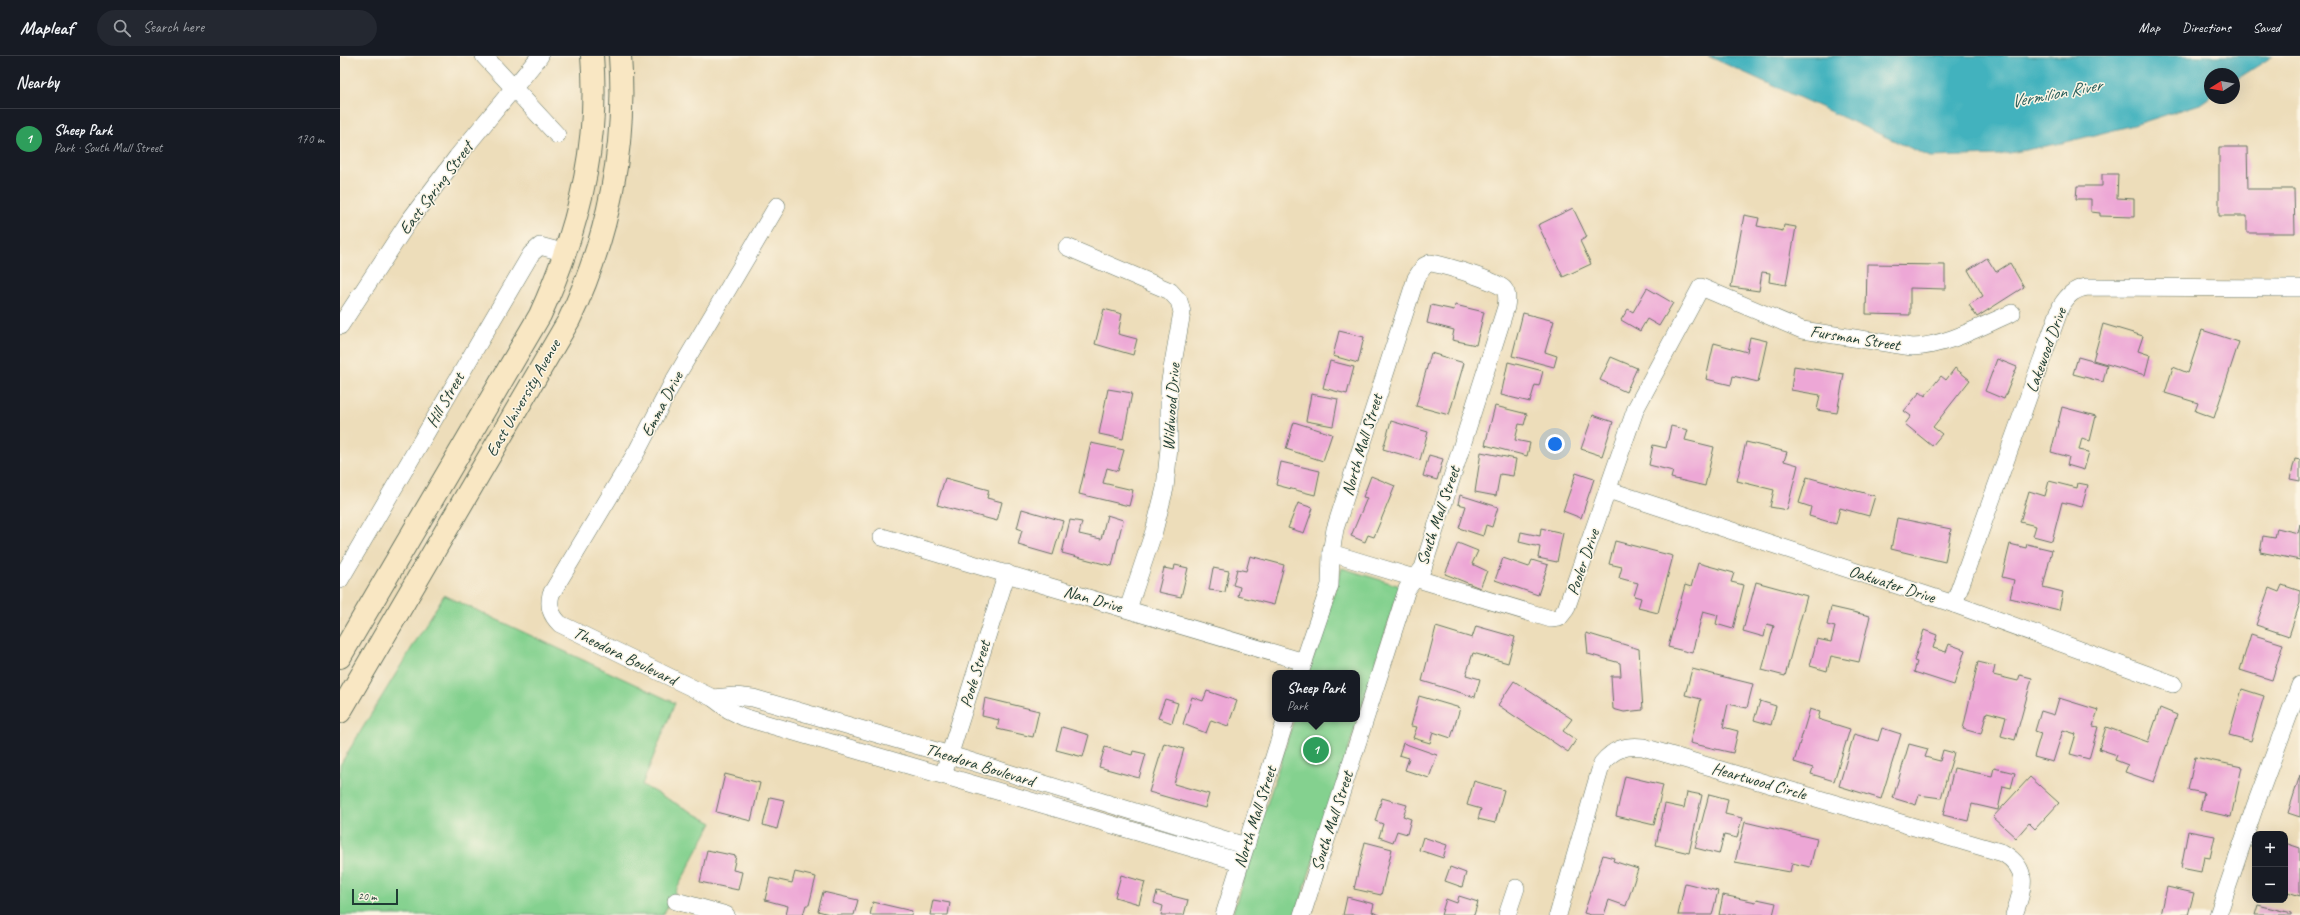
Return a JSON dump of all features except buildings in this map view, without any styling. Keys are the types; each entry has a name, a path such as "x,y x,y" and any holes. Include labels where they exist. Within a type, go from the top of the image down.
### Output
{"main road":[{"name":"East University Avenue","path":"340,657 540,315 566,253 577,217 588,169 594,98 592,56"},
{"name":"East University Avenue","path":"340,712 569,320 594,262 607,216 617,160 621,121 620,56"},
{"path":"566,253 594,262"},
{"path":"340,662 362,675"}],"street":[{"path":"484,56 557,135"},
{"name":"East Spring Street","path":"340,326 409,221 512,88 540,56"},
{"name":"Emma Drive","path":"549,603 550,594 637,451 673,382 776,206"},
{"name":"Hill Street","path":"340,580 535,249 540,246 545,246 566,253"},
{"name":"Wildwood Drive","path":"1067,247 1170,291 1179,301 1182,312 1169,386 1169,448 1165,488 1154,531 1128,609"},
{"name":"North Mall Street","path":"1302,668 1330,585 1331,553 1335,530 1416,278 1424,266 1430,263 1468,274"},
{"name":"South Mall Street","path":"1302,915 1407,589 1423,568 1507,300 1502,287 1468,274"},
{"name":"Pooler Drive","path":"1331,553 1417,577 1551,619 1559,618 1566,609 1636,408 1701,287"},
{"name":"Fursman Street","path":"1701,287 1802,330 1912,347 1937,343 2012,313"},
{"name":"Lakewood Drive","path":"1954,604 2061,306 2067,296 2074,291 2087,287 2300,288"},
{"name":"Oakwater Drive","path":"1608,490 1954,604 2173,684"},
{"name":"Nan Drive","path":"882,537 1128,609 1302,668"},
{"name":"Poole Street","path":"943,775 1007,573"},
{"name":"Theodora Boulevard","path":"549,603 554,618 560,624 713,698 729,710 743,717 943,775 1243,854"},
{"path":"2218,915 2255,806 2300,685"},
{"name":"Theodora Boulevard","path":"713,698 735,696 753,698 950,755 1243,854"},
{"name":"North Mall Street","path":"1224,915 1285,722"},
{"name":"Heartwood Circle","path":"1558,915 1602,763 1617,749 1630,745 1643,747 2003,853 2012,859 2020,868 2022,878 2021,892 2014,915"},
{"path":"1506,915 1516,888"},
{"path":"676,901 726,915"}],"green space":[{"path":"1342,568 1400,586 1360,713 1360,670 1309,670"},
{"path":"444,595 675,703 642,785 712,823 663,915 340,915 340,765"},
{"path":"1293,722 1357,722 1296,915 1232,915"}],"water":[{"name":"Vermilion River","path":"1708,56 2273,56 2240,77 2240,68 2204,68 2204,101 2200,104 2134,125 2062,143 1999,155 1930,157"}],"place":[{"name":"Sheep Park","path":"1316,750"}]}
